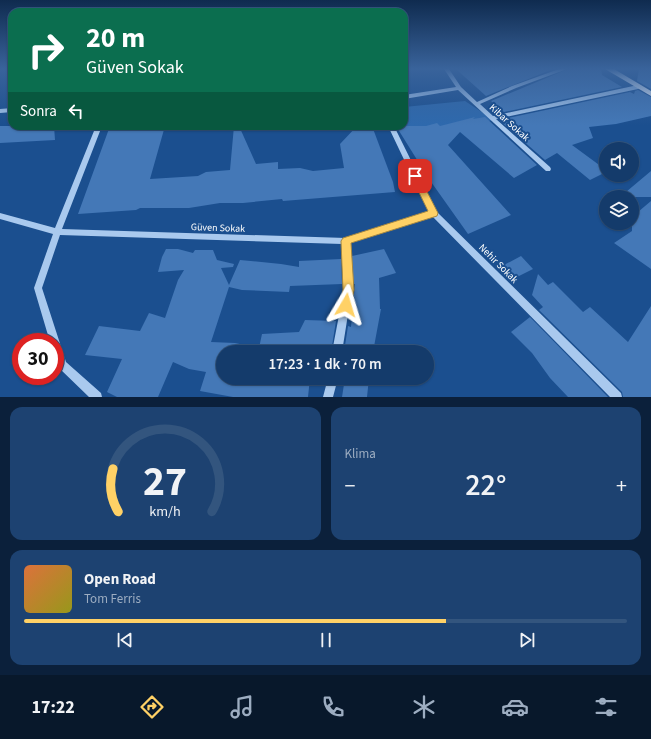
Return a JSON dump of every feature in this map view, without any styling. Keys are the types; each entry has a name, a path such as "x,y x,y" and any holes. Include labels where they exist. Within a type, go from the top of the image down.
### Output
{"main road":[{"path":"639,88 651,94"}],"street":[{"path":"408,96 459,88"},
{"name":"Kibar Sokak","path":"459,88 548,169"},
{"path":"477,104 513,88"},
{"path":"492,118 636,88"},
{"path":"52,333 38,288 57,232 97,130"},
{"name":"Nehir Sokak","path":"393,130 433,213 618,397"},
{"name":"Güven Sokak","path":"0,216 57,232 346,241 433,213"},
{"path":"338,345 348,290 346,241"},
{"path":"64,366 97,397"},
{"path":"328,397 331,385"}],"shaded area":[{"path":"465,101 494,120 405,135 405,130 408,130 408,107"}],"building":[{"path":"477,88 507,88 486,96"},
{"path":"523,88 620,88 504,112 491,101"},
{"path":"638,90 651,97 651,116 616,124 589,127 593,138 572,145 599,165 599,176 590,180 557,153 545,160 499,120 630,92 634,94 635,91"},
{"path":"475,117 473,119 485,117 537,165 514,178 460,132 448,145 511,215 468,234 429,179 398,130 408,130 408,126 426,126 437,123 440,126"},
{"path":"0,126 8,126 8,130 54,130 55,140 0,143"},
{"path":"109,130 164,130 150,179 198,176 206,172 230,170 234,130 241,130 256,164 278,162 278,169 300,168 313,171 344,168 340,144 353,130 374,130 393,182 395,192 283,201 282,199 243,203 220,203 189,208 140,208 136,210 78,214"},
{"path":"651,171 651,197 639,197 639,190 628,190"},
{"path":"651,201 651,269 614,243 632,230 639,230 639,211"},
{"path":"166,249 178,249 193,253 195,250 213,250 217,260 234,264 233,267 221,268 229,285 240,260 299,267 299,261 341,259 342,284 290,286 289,292 242,290 229,287 211,342 245,345 216,345 216,385 309,385 308,397 233,397 200,391 206,372 189,369 173,362 158,397 117,397 107,392 122,359 85,355 99,326 140,331 149,313 165,318 178,280 184,270 158,272"},
{"path":"384,249 396,273 379,278 381,309 374,345 345,345 348,326 351,327 355,284 353,284 352,256"},
{"path":"521,256 533,269 517,277 504,265"},
{"path":"538,274 548,285 553,282 583,312 590,307 628,342 651,306 651,397 623,397 622,392 539,310 543,307 532,295"},
{"path":"530,317 608,397 568,397 550,378 532,353 511,332"},
{"path":"305,320 336,321 332,345 260,345 262,334 299,332"},
{"path":"344,385 368,385 367,397 342,397"}],"route":[{"path":"346,305 348,290 346,241 433,213 415,176"}]}
